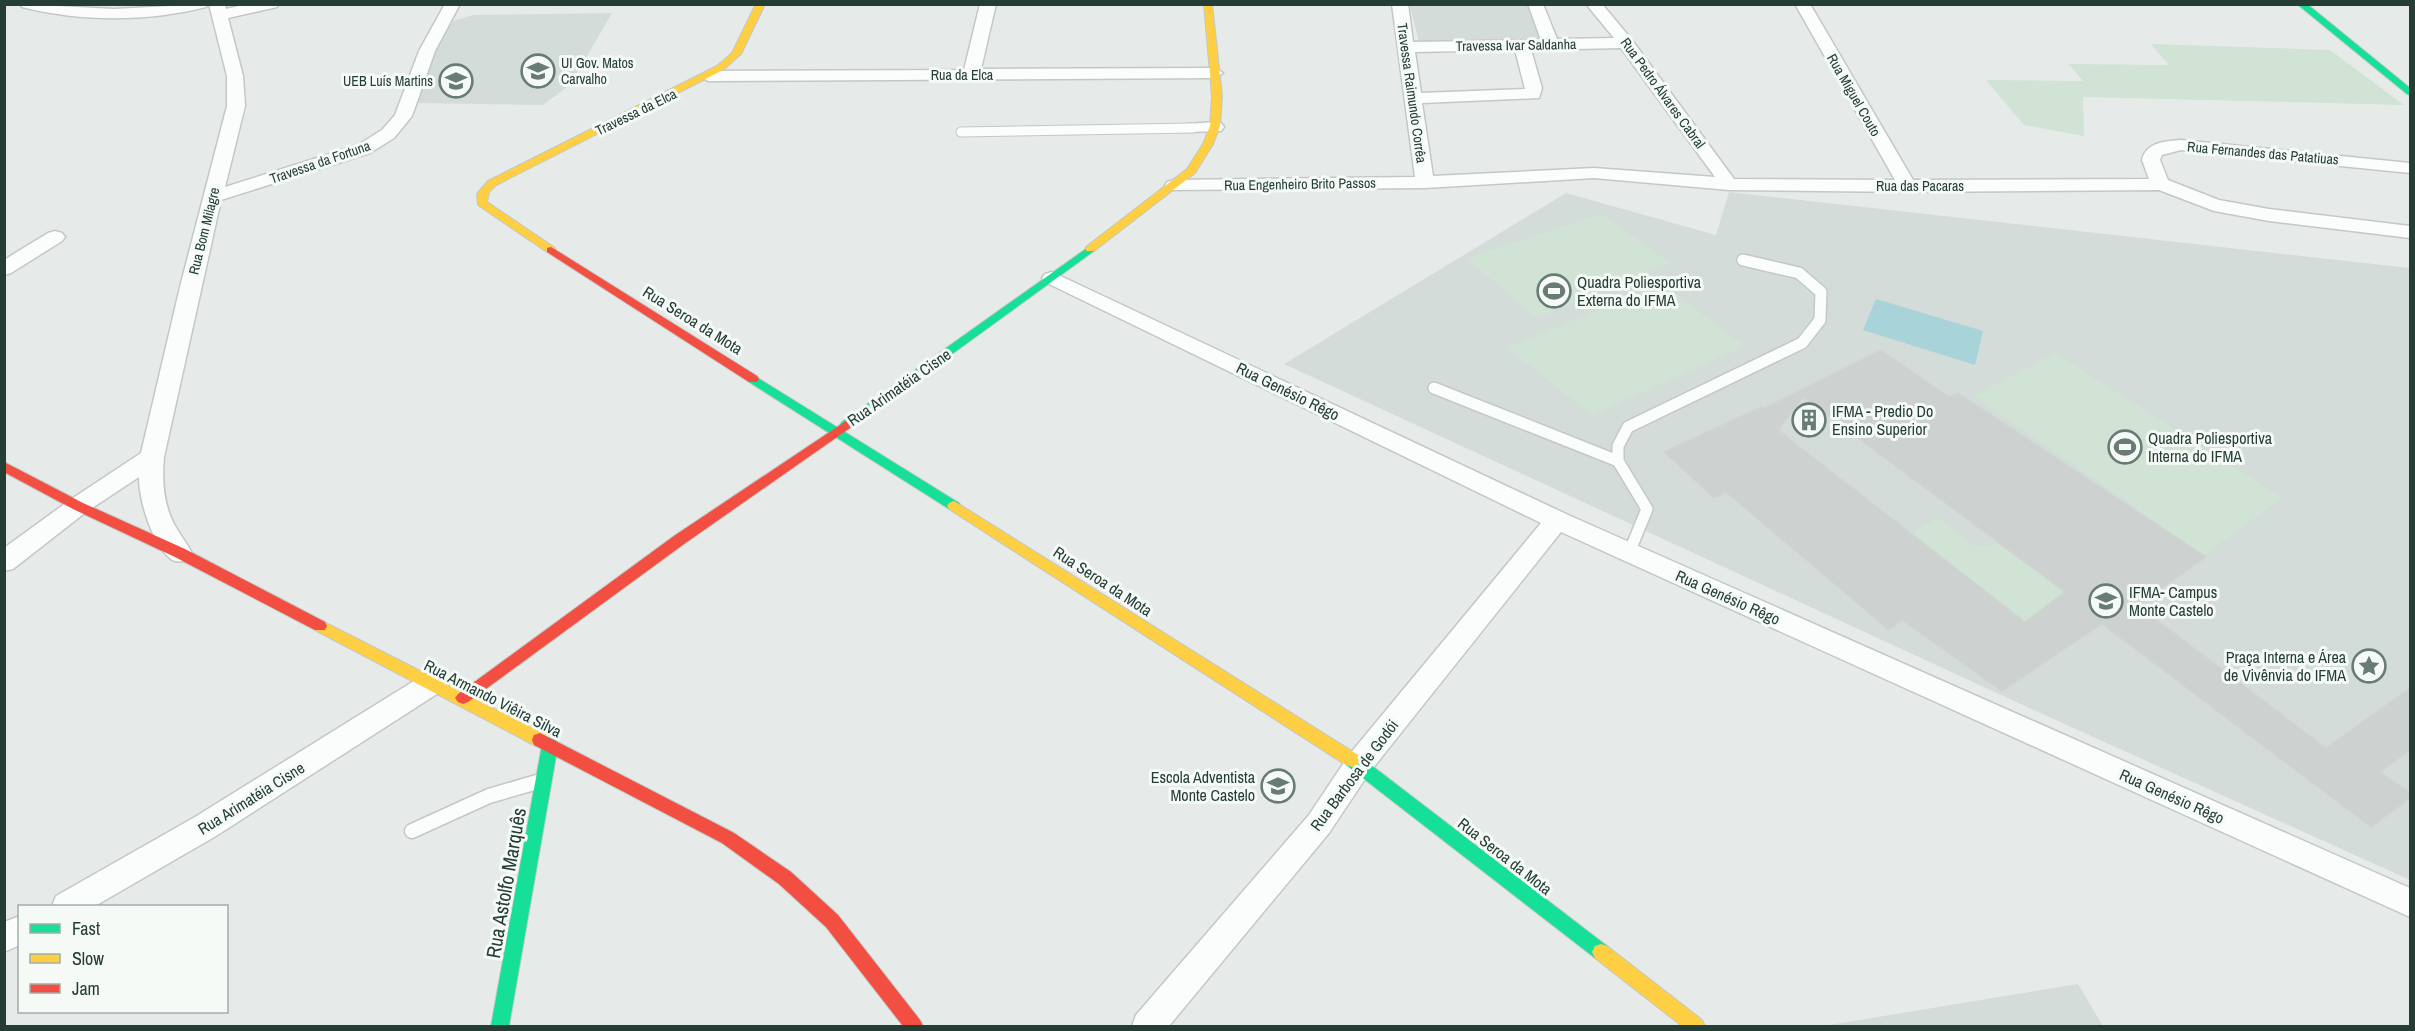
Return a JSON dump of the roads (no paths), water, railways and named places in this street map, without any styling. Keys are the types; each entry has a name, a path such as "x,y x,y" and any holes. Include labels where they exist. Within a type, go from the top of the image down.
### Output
{"street":[{"path":"27,4 126,14 176,10 201,4"},
{"path":"218,10 272,4"},
{"name":"Travessa da Fortuna","path":"213,198 364,149 388,134 403,116 427,51 453,4"},
{"name":"Travessa da Elca","path":"483,189 708,76 736,54 761,4"},
{"path":"971,76 988,4"},
{"name":"Rua Arimatéia Cisne","path":"463,698 679,540 838,431 1052,278 1191,171 1205,151 1215,127 1215,73 1208,4"},
{"name":"Travessa Raimundo Corrêa","path":"1400,4 1425,182"},
{"path":"1536,4 1551,45"},
{"name":"Rua Pedro Álvares Cabral","path":"1593,4 1626,43 1729,184"},
{"name":"Rua Miguel Couto","path":"1802,4 1907,186"},
{"path":"2301,4 2410,92"},
{"name":"Rua Bom Milagre","path":"180,553 157,519 150,480 152,457 190,287 236,106 235,76 218,10"},
{"name":"Travessa Ivar Saldanha","path":"1406,47 1626,43"},
{"path":"1413,98 1533,94 1534,88 1522,45"},
{"path":"2362,53 2410,82"},
{"name":"Rua da Elca","path":"708,76 1215,73"},
{"path":"1193,128 1215,127"},
{"name":"Rua Fernandes das Patatiuas","path":"2161,184 2151,168 2150,157 2153,152 2163,146 2204,146 2410,168"},
{"name":"Rua das Pacaras","path":"1425,182 1594,173 1729,184 1907,186 2161,184 2214,205 2269,215 2410,232"},
{"name":"Rua Engenheiro Brito Passos","path":"1174,186 1425,182"},
{"name":"Rua Seroa da Mota","path":"483,189 480,197 482,203 515,227 1359,764 1696,1026"},
{"path":"4,268 55,237"},
{"name":"Rua Genésio Rêgo","path":"1052,278 1557,520 2410,903"},
{"path":"4,562 78,506 152,457"},
{"name":"Rua Armando Viêira Silva","path":"4,466 78,506 180,553 431,684 463,698 728,838 785,878 832,921 914,1026"},
{"name":"Rua Barbosa de Godói","path":"1148,1026 1319,824 1359,764 1557,520"},
{"name":"Rua Arimatéia Cisne","path":"69,905 132,872 431,684"},
{"name":"Rua Astolfo Marquês","path":"500,1026 550,745"},
{"path":"4,937 18,931"}],"lane":[{"path":"961,132 1193,128"},
{"path":"1629,553 1647,509 1618,461 1618,446 1628,427 1802,343 1820,320 1821,292 1799,273 1742,260"},
{"path":"1434,388 1618,461"},
{"path":"411,831 456,808 516,786 544,780"}],"water":[{"path":"1876,299 1983,331 1975,365 1863,330"}],"place":[{"name":"UI Gov. Matos Carvalho","path":"538,71"},
{"name":"UEB Luís Martins","path":"456,81"},
{"name":"Quadra Poliesportiva Externa do IFMA","path":"1554,291"},
{"name":"IFMA - Predio Do Ensino Superior","path":"1809,420"},
{"name":"Quadra Poliesportiva Interna do IFMA","path":"2125,447"},
{"name":"IFMA- Campus Monte Castelo","path":"2106,601"},
{"name":"Praça Interna e Área de Vivênvia do IFMA","path":"2369,666"},
{"name":"Escola Adventista Monte Castelo","path":"1278,786"}]}
